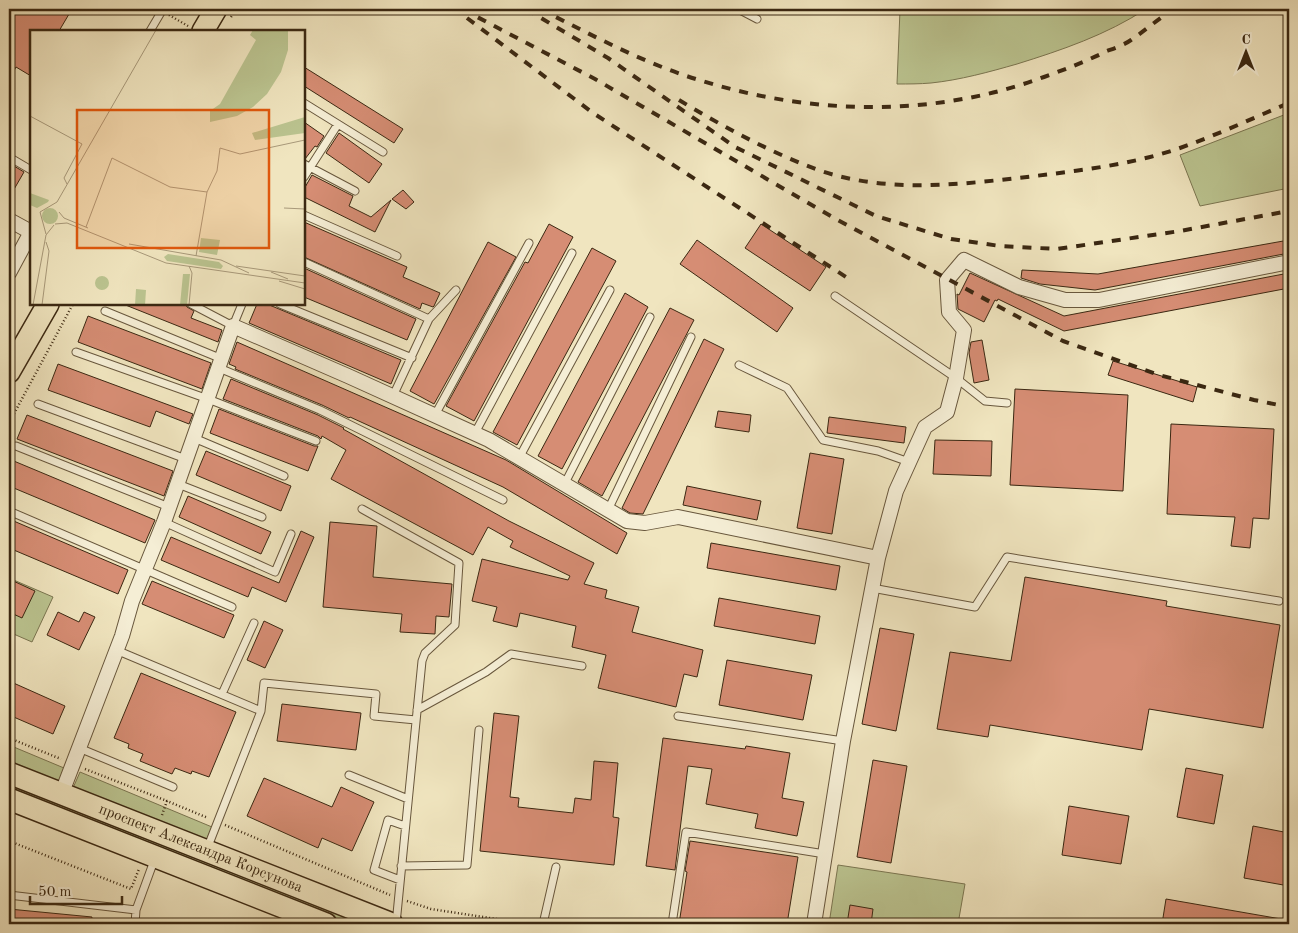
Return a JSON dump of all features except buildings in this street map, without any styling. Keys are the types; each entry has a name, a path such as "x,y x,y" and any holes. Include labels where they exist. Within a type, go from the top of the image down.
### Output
{"main road":[{"path":"197,29 216,9"},
{"path":"9,372 47,305"},
{"name":"проспект Александра Корсунова","path":"9,773 154,832 392,924"},
{"name":"проспект Александра Корсунова","path":"9,799 326,924"}],"street":[{"path":"9,220 30,230"},
{"path":"9,273 30,233"},
{"path":"814,924 843,741 878,558 896,491 925,427 947,412 956,378 964,330 949,312 947,280 964,260 1019,287 1065,300 1099,300 1289,262"},
{"path":"61,795 116,650 132,601 178,484 233,326 475,433 627,521 644,523 678,518 878,558"}],"lane":[{"path":"738,9 757,19"},
{"path":"151,30 163,10"},
{"path":"305,104 383,152"},
{"path":"338,124 307,166 356,191"},
{"path":"9,157 30,169"},
{"path":"305,215 397,256"},
{"path":"435,415 529,243"},
{"path":"475,433 572,253"},
{"path":"305,262 429,319"},
{"path":"393,396 429,319 456,290"},
{"path":"519,458 610,290"},
{"path":"835,296 956,378 985,401 1007,402"},
{"path":"193,305 233,326 242,305"},
{"path":"282,305 412,358"},
{"path":"105,311 320,410 502,500"},
{"path":"564,485 650,317"},
{"path":"608,511 691,337"},
{"path":"76,352 208,399 316,441"},
{"path":"739,365 787,388 823,440 878,451 909,462"},
{"path":"38,404 186,459"},
{"path":"194,438 284,476"},
{"path":"16,446 169,506"},
{"path":"178,484 262,518"},
{"path":"362,509 459,563 454,625 425,653 422,661 396,924"},
{"path":"9,511 232,607"},
{"path":"164,522 275,572 291,534"},
{"path":"872,588 975,607 1007,557 1279,601"},
{"path":"222,694 254,623"},
{"path":"116,650 261,711"},
{"path":"417,710 486,672 511,654 582,666"},
{"path":"206,852 261,711 264,683 376,694 374,716 416,720"},
{"path":"678,716 843,741"},
{"path":"402,866 467,865 479,730"},
{"path":"79,748 172,787"},
{"path":"349,775 408,799"},
{"path":"400,880 374,870 388,820 405,826"},
{"path":"672,924 686,832 825,854"},
{"path":"135,924 136,910 150,855"},
{"path":"543,924 556,867"},
{"path":"9,895 136,910"}],"path":[{"path":"163,10 197,29"},
{"path":"9,423 72,305"},
{"path":"9,738 167,801 398,898 431,909 529,924"},
{"path":"154,832 167,801"},
{"path":"9,841 131,889 150,855"}],"green space":[{"path":"1146,9 1115,27 1083,41 1017,64 953,80 897,84 900,10"},
{"path":"1289,113 1289,188 1200,206 1180,155"},
{"path":"9,578 53,597 32,642 9,632"},
{"path":"9,745 64,768 58,784 9,764"},
{"path":"80,772 212,827 205,843 73,788"},
{"path":"9,781 371,924 340,924 9,791"},
{"path":"838,865 965,884 958,924 829,924"}],"railway":[{"path":"462,9 595,79 834,218 1063,341 1159,375 1254,400 1289,407"},
{"path":"526,9 608,58 735,147 876,216 951,239 1000,246 1057,249 1180,231 1289,211"},
{"path":"540,9 638,57 699,80 741,92 785,100 828,105 872,107 916,105 959,100 1002,90 1044,77 1125,43 1174,9"},
{"path":"467,18 593,113 846,277"},
{"path":"679,100 748,139 821,171 874,183 901,185 981,182 1109,166 1163,154 1289,103"}]}
